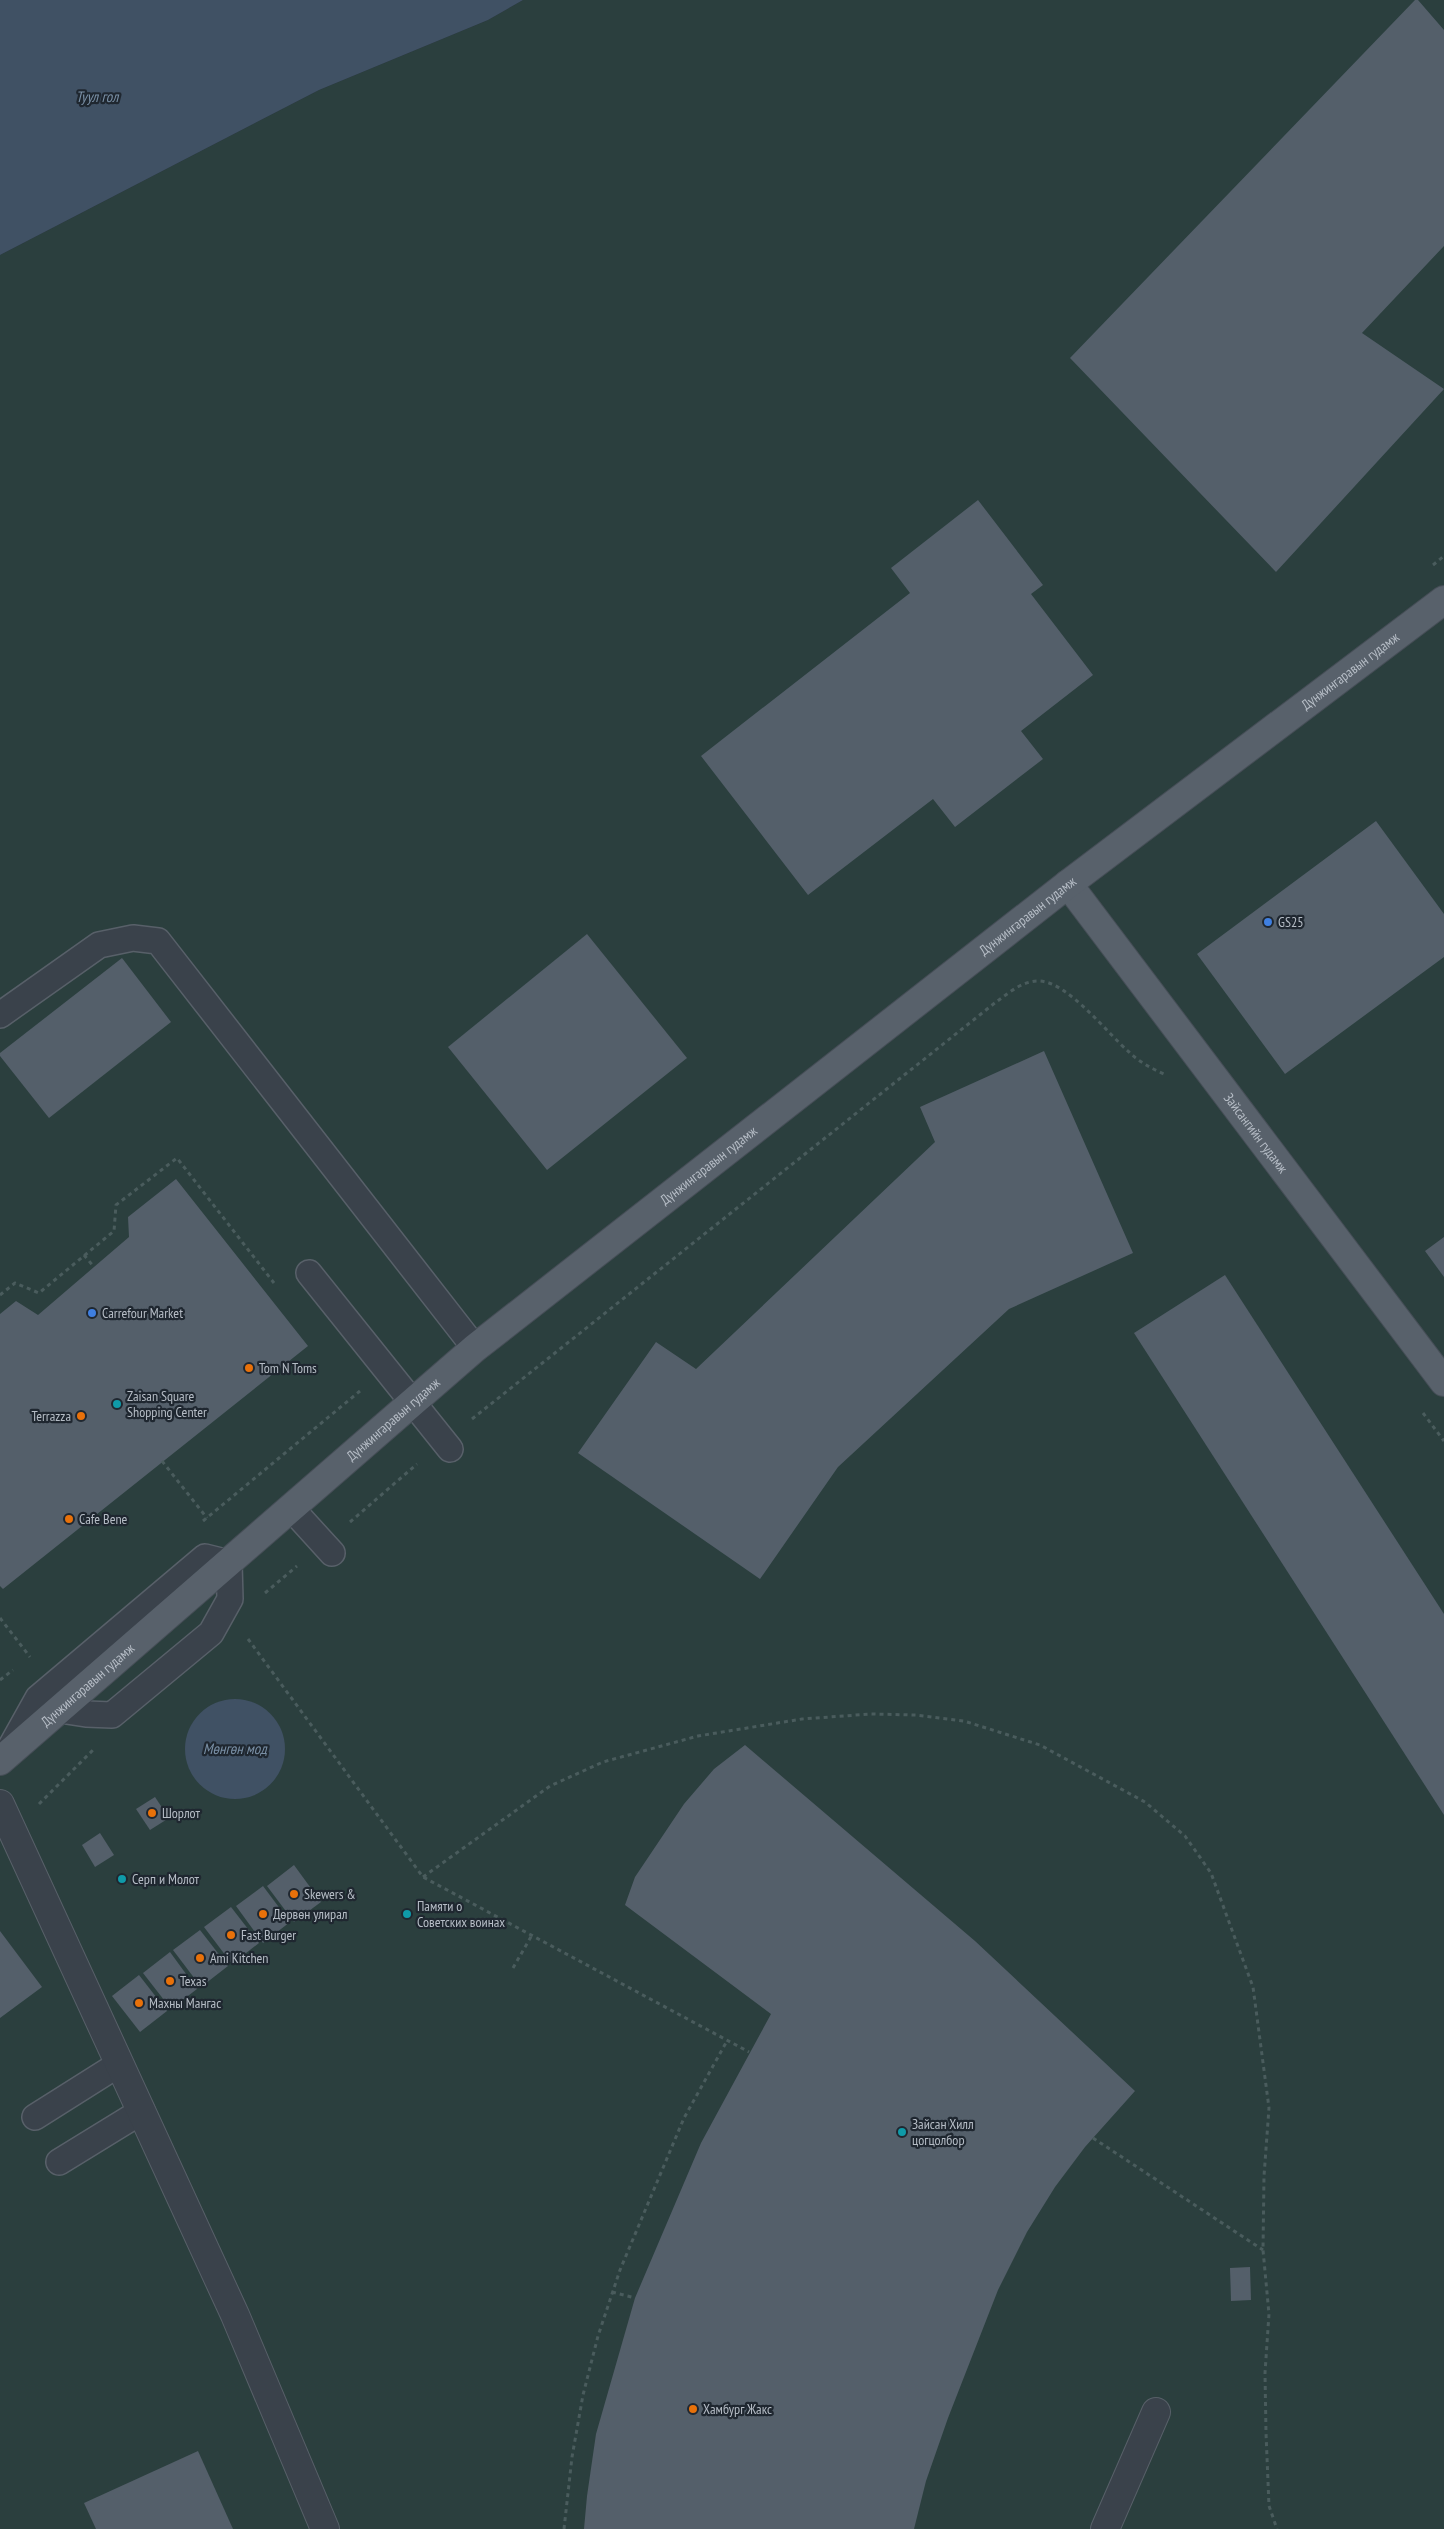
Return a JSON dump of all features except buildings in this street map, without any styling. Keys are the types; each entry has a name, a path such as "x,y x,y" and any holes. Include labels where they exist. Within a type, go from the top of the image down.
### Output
{"main road":[{"name":"Дүнжингаравын гудамж","path":"3,1759 475,1348 1068,884 1444,600"},
{"name":"Зайсангийн гудамж","path":"1068,884 1444,1382"}],"street":[{"path":"0,1804 235,2315 325,2529"},
{"path":"1105,2529 1156,2412"}],"lane":[{"path":"0,1015 99,945 133,938 158,941 475,1348"},
{"path":"309,1273 447,1445"},
{"path":"291,1508 328,1549"},
{"path":"3,1759 38,1698 206,1558 229,1563 230,1600 211,1633 112,1715 60,1710"},
{"path":"35,2117 119,2064"},
{"path":"58,2162 142,2111"}],"path":[{"path":"262,1600 264,1593 328,1549 447,1445 996,1002 1022,984 1041,981 1058,988 1092,1014 1142,1064 1168,1075"},
{"path":"0,1295 15,1283 38,1293 114,1231 116,1205 177,1158 280,1291"},
{"path":"84,1255 94,1267"},
{"path":"353,1385 359,1392"},
{"path":"1421,1409 1444,1441"},
{"path":"162,1461 207,1518"},
{"path":"0,1618 30,1657"},
{"path":"239,1643 246,1636 423,1877 749,2052"},
{"path":"423,1877 550,1786 603,1762 698,1736 802,1719 871,1714 907,1715 964,1721 1040,1745 1145,1802 1185,1836 1211,1873 1253,1987 1269,2108 1264,2176 1263,2250 1269,2314 1265,2373 1269,2506 1277,2529"},
{"path":"12,1829 26,1818 96,1747"},
{"path":"513,1968 532,1936"},
{"path":"564,2529 572,2457 584,2395 598,2336 612,2292 684,2118 728,2041"},
{"path":"1093,2138 1263,2250"},
{"path":"612,2292 635,2298"}],"green space":[{"path":"523,0 1444,0 1444,2529 0,2529 0,255 319,90 488,20"}],"water":[{"name":"Туул гол","path":"0,0 523,0 488,20 319,90 0,255"},
{"name":"Мөнгөн мод","path":"235,1699 254,1703 270,1714 281,1730 285,1749 281,1768 270,1784 254,1795 235,1799 216,1795 200,1784 189,1768 185,1749 189,1730 200,1714 216,1703"}],"place":[{"name":"GS25","path":"1268,922"},
{"name":"Carrefour Market","path":"92,1313"},
{"name":"Tom N Toms","path":"249,1368"},
{"name":"Zaisan Square Shopping Center","path":"117,1404"},
{"name":"Terrazza","path":"81,1416"},
{"name":"Cafe Bene","path":"69,1519"},
{"name":"Шорлот","path":"152,1813"},
{"name":"Серп и Молот","path":"122,1879"},
{"name":"Skewers &","path":"294,1894"},
{"name":"Дөрвөн улирал","path":"263,1914"},
{"name":"Памяти о Советских воинах","path":"407,1914"},
{"name":"Fast Burger","path":"231,1935"},
{"name":"Ami Kitchen","path":"200,1958"},
{"name":"Texas","path":"170,1981"},
{"name":"Махны Мангас","path":"139,2003"},
{"name":"Зайсан Хилл цогцолбор","path":"902,2132"},
{"name":"Хамбург Жакс","path":"693,2409"}]}
